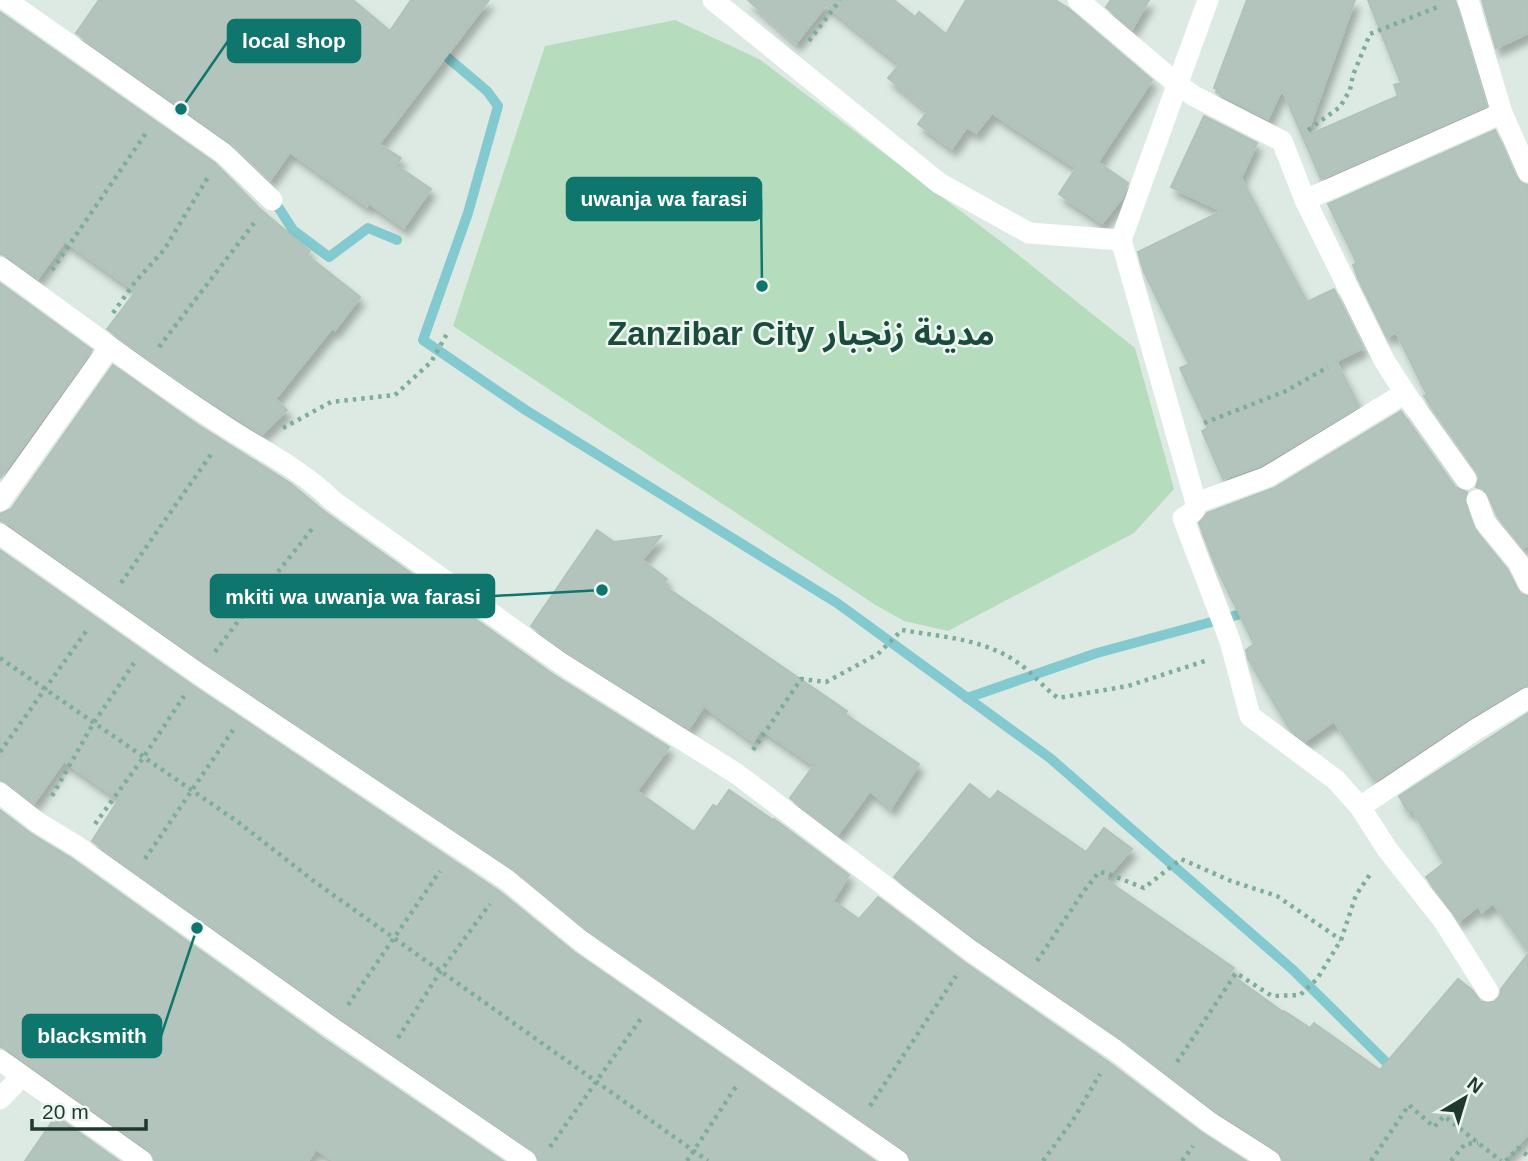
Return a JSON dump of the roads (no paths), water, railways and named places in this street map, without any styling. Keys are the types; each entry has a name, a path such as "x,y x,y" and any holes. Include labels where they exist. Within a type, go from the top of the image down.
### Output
{"street":[{"path":"6,0 223,153 272,200"},
{"path":"713,0 939,183 1029,233 1121,240"},
{"path":"1077,0 1194,96 1282,141 1305,200 1384,360 1465,479"},
{"path":"1209,0 1121,240 1196,503 1194,511 1183,518 1230,641 1250,716 1336,780 1360,807 1387,849 1443,920 1488,991"},
{"path":"1468,0 1502,113 1528,172"},
{"path":"1305,200 1502,113"},
{"path":"0,267 102,343 231,431 317,485 332,501 562,664 737,774 971,951 1115,1049 1209,1122 1270,1161"},
{"path":"0,501 102,343"},
{"path":"1196,503 1267,477 1405,393"},
{"path":"1477,500 1485,522 1523,558 1528,583"},
{"path":"0,534 199,674 507,880 581,941 898,1161"},
{"path":"1360,807 1528,698"},
{"path":"0,793 37,822 78,847 332,1028 526,1161"},
{"path":"0,1060 142,1161"},
{"path":"0,1098 22,1076"}],"waterway":[{"path":"435,47 487,91 498,106 468,213 423,340 524,409 837,603 1050,758 1292,969 1397,1073"},
{"path":"271,196 293,230 329,257 368,228 397,240"},
{"path":"967,698 1097,653 1252,611"}],"place":[{"name":"local shop","path":"181,109"},
{"name":"uwanja wa farasi","path":"762,286"},
{"name":"mkiti wa uwanja wa farasi","path":"602,590"},
{"name":"blacksmith","path":"197,928"}],"district":[{"name":"Zanzibar City مدينة زنجبار","path":"801,333"}]}
